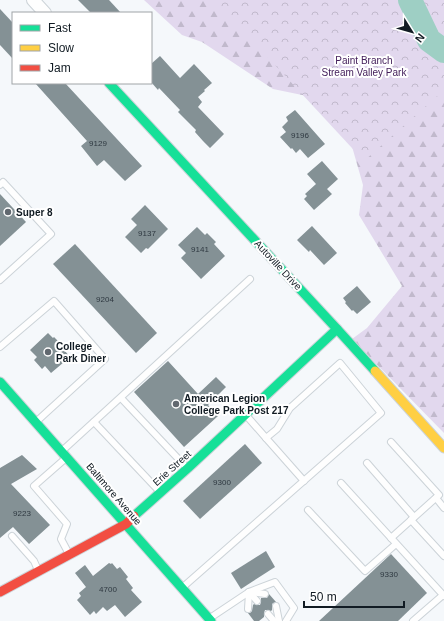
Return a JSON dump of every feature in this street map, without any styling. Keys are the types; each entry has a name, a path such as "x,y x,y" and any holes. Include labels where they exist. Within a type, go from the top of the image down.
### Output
{"street":[{"path":"33,0 44,12"},
{"name":"Autoville Drive","path":"111,84 337,329 444,448"},
{"name":"Erie Street","path":"0,592 126,524 337,329"},
{"name":"Baltimore Avenue","path":"0,382 65,454 208,620"}],"lane":[{"path":"0,185 3,182 51,234 0,280"},
{"path":"70,555 61,539 67,524 34,486 94,422 250,279"},
{"path":"0,347 54,301 105,359 36,422"},
{"path":"182,588 381,413 340,363 290,408 277,429 266,438"},
{"path":"120,398 188,468"},
{"path":"245,414 304,481"},
{"path":"94,422 161,493"},
{"path":"391,442 439,495 391,538"},
{"path":"366,463 444,556"},
{"path":"341,483 443,595 413,621"},
{"path":"436,498 444,508"},
{"path":"308,510 365,571 396,544"},
{"path":"12,536 34,561 39,571"},
{"path":"208,620 249,592 275,582 294,608 286,621"},
{"path":"249,592 265,594"},
{"path":"249,592 257,601"},
{"path":"248,609 249,592"},
{"path":"276,606 279,621"},
{"path":"268,614 274,621"}],"green space":[{"path":"144,0 425,0 444,33 444,433 352,339 367,328 402,286 359,215 363,185 349,136 307,96 273,89 202,42 182,35"},
{"name":"Paint Branch Stream Valley Park","path":"215,0 444,0 444,90 364,161"}],"building":[{"path":"78,0 109,0 120,12 90,12"},
{"path":"0,9 12,22 12,58 0,45"},
{"path":"160,56 180,78 194,64 212,83 198,97 202,102 198,107 224,134 210,148 195,132 196,130 178,112 180,110 159,88 158,90 152,83 152,63"},
{"path":"36,84 66,84 142,166 125,181 104,160 97,166 81,146 87,141"},
{"path":"295,110 325,144 308,158 300,149 296,153 280,137 286,132 282,127 288,121 286,117"},
{"path":"322,161 338,179 327,189 332,194 314,210 304,199 307,196 305,194 316,184 307,174"},
{"name":"Super 8","path":"0,194 26,222 0,246"},
{"path":"145,205 168,229 148,249 146,248 141,253 125,237 137,225 131,219"},
{"path":"312,226 337,253 324,265 310,250 309,252 297,240"},
{"path":"197,227 205,235 207,233 216,242 214,244 225,256 201,279 181,258 186,253 178,245"},
{"path":"75,244 157,333 136,353 53,264"},
{"path":"357,286 371,302 357,314 345,303 346,302 343,298"},
{"name":"College Park Diner","path":"48,333 61,344 60,345 70,357 51,373 45,366 42,369 34,360 37,357 30,350"},
{"name":"American Legion College Park Post 217","path":"168,361 198,394 216,377 226,387 208,405 218,416 184,447 134,392"},
{"path":"245,444 262,463 200,519 183,501"},
{"path":"22,455 37,469 11,484 50,525 29,544 13,527 0,538 0,468"},
{"path":"266,551 275,567 241,589 231,573"},
{"path":"391,554 427,593 398,621 319,621"},
{"path":"109,563 112,563 117,569 120,567 128,577 126,579 133,588 131,590 142,602 125,617 115,605 107,611 103,607 96,614 94,611 90,615 77,600 81,596 79,593 86,587 75,573 85,565 93,576"},
{"path":"269,594 276,602 272,604 272,610 265,610 264,617 259,621 254,621 248,613 252,611 254,604 260,605 261,598 267,598"}],"waterway":[{"path":"410,0 429,40 444,51"}],"traffic: fast":[{"path":"110,84 375,371"},
{"path":"134,516 188,468 337,329"},
{"path":"0,382 211,621"}],"traffic: slow":[{"path":"375,371 444,448"}],"traffic: jam":[{"path":"0,592 126,524 134,516"}],"place":[{"name":"Super 8","path":"8,212"},
{"name":"College Park Diner","path":"48,352"},
{"name":"American Legion College Park Post 217","path":"176,404"}]}
